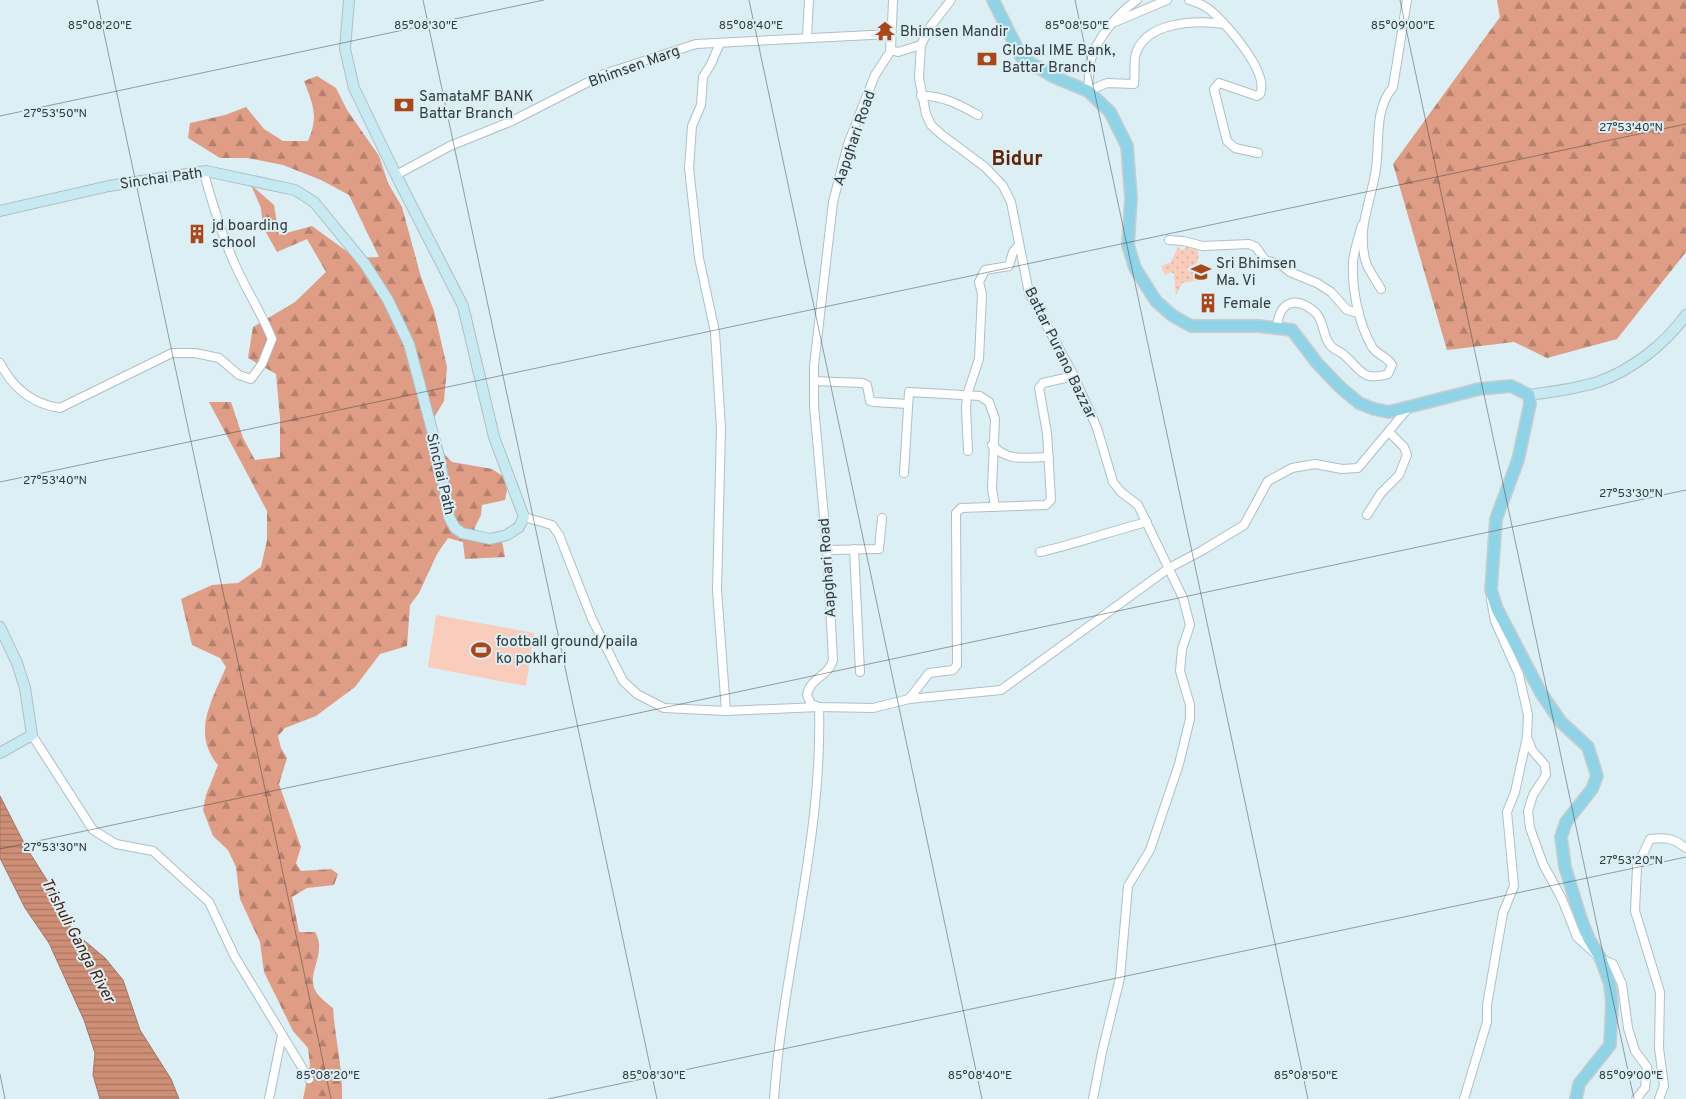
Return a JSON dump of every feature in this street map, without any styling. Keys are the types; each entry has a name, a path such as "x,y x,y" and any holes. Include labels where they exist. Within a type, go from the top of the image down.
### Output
{"main road":[{"path":"992,0 1022,58 1054,77 1088,91 1110,112 1127,146 1131,198 1128,245 1135,268 1156,301 1173,316 1191,326 1292,330 1317,363 1359,404 1388,412 1479,389 1511,386 1529,395 1530,404 1518,460 1496,519 1491,590 1497,609 1540,692 1561,722 1588,747 1597,776 1592,789 1566,822 1561,837 1565,867 1581,920 1588,939 1601,959 1611,993 1610,1045 1579,1084 1576,1099"}],"street":[{"path":"349,0 345,49 350,73 396,174 463,306 494,437 524,517 552,525 559,534 584,601 623,681 637,694 664,708 726,711 819,707 873,708 909,699 1000,690 1169,568 1203,550 1244,524 1268,481 1292,468 1315,464 1342,470 1358,468 1409,407"},
{"path":"807,38 809,0"},
{"name":"Aapghari Road","path":"819,707 811,704 807,695 811,685 829,671 833,660 827,550 814,406 814,381 828,235 833,202 848,144 876,75 890,52 893,0"},
{"name":"Battar Purano Bazzar","path":"950,0 930,28 922,45 919,78 921,96 931,124 985,167 1003,186 1011,202 1029,293 1074,376 1097,428 1114,482 1121,492 1138,505 1147,522 1186,608 1190,625 1182,649 1180,671 1190,704 1190,718 1179,764 1150,850 1128,886 1120,978 1093,1099"},
{"path":"1137,0 1113,23 1095,48 1090,62 1088,91 1107,83 1134,84 1135,56 1141,44 1151,34 1171,26 1192,22 1224,24"},
{"path":"1113,23 1137,15 1167,0"},
{"path":"1189,0 1210,10 1255,62 1262,92 1257,96 1220,82 1214,88 1227,141 1235,148 1258,153"},
{"path":"1277,328 1278,313 1284,306 1294,303 1307,307 1317,314 1330,345 1344,354 1361,373 1374,378 1388,374 1392,365 1387,358 1372,347 1358,314 1354,290 1353,260 1376,169 1379,117 1385,97 1393,87 1406,0"},
{"path":"891,34 891,50 898,52 922,45"},
{"name":"Bhimsen Marg","path":"396,174 450,146 512,121 604,74 696,44 891,34"},
{"path":"720,43 712,64 703,76 701,104 692,126 689,168 699,258 715,332 721,429 717,590 726,711"},
{"path":"921,96 930,96 955,102 978,115"},
{"path":"0,363 8,380 26,396 45,406 60,408 172,353 195,353 219,358 239,375 251,379 262,364 272,339 263,316 238,271 216,218 206,171"},
{"name":"Sinchai Path","path":"0,211 109,186 206,171 296,190 314,202 365,264 388,300 409,344 440,460 449,516 455,528 462,533 490,539 507,535 519,527 524,517"},
{"path":"1362,224 1365,260 1381,289"},
{"path":"1169,240 1203,246 1249,244 1256,247 1266,260 1280,264 1290,272 1317,283 1330,292 1347,310 1358,314"},
{"path":"968,452 968,395 979,359 982,294 979,282 985,270 1009,266 1013,252 1019,246"},
{"path":"1529,395 1598,382 1640,360 1659,345 1686,315"},
{"path":"909,699 929,673 953,670 957,665 956,513 961,508 1046,505 1051,500 1050,457 1039,388 1043,383 1074,376"},
{"path":"814,381 867,385 870,401 908,404"},
{"path":"904,473 909,392 980,396 993,409 995,418 992,445 992,488 995,507"},
{"path":"1368,515 1380,493 1400,475 1407,455 1404,447 1389,432"},
{"path":"992,445 1001,454 1014,459 1050,457"},
{"path":"827,550 880,549 882,518"},
{"path":"1040,552 1147,522"},
{"path":"854,550 860,672"},
{"path":"1464,1099 1487,1022 1487,1005 1503,913 1514,886 1507,812 1515,792 1527,737 1528,715 1519,674 1491,611 1491,590"},
{"path":"0,627 17,663 25,688 32,735 93,830 116,844 153,851 209,902 235,957 309,1079"},
{"path":"774,1099 788,982 814,829 820,752 819,707"},
{"path":"0,754 20,744 32,735"},
{"path":"1527,737 1532,750 1545,764 1546,774 1534,795 1528,811 1530,828 1546,870 1562,899 1577,937 1601,959 1613,964 1619,977 1628,1028 1635,1051 1647,1067 1648,1078 1645,1088 1636,1099"},
{"path":"1660,1099 1664,1086 1659,1048 1660,992 1635,910 1634,889 1637,867 1650,839 1666,837 1675,839 1686,848"},
{"path":"269,1099 282,1035"}],"shaded area":[{"path":"1187,246 1190,249 1194,246 1198,251 1198,260 1194,268 1199,280 1182,283 1176,296 1174,274 1171,272 1165,275 1161,266 1171,262 1178,247 1183,250"},
{"name":"football ground/paila ko pokhari","path":"436,615 534,633 526,686 428,667"}],"green space":[{"path":"1497,0 1686,0 1686,252 1617,339 1547,358 1514,342 1447,350 1393,164 1500,17"},
{"path":"317,76 336,88 347,110 379,156 388,183 402,207 421,277 434,311 447,367 444,401 432,421 437,447 452,462 492,469 504,477 507,490 505,500 482,505 481,515 474,529 502,541 505,557 465,559 463,542 448,538 437,554 419,593 410,605 407,646 380,654 355,687 316,716 285,728 278,736 281,748 287,758 279,784 301,847 296,863 301,871 331,869 338,874 334,885 307,888 292,897 299,932 315,932 318,940 319,948 313,985 316,992 333,1008 342,1099 303,1099 310,1065 308,1048 293,1031 264,972 260,942 240,899 236,867 228,850 213,836 203,810 206,795 218,765 210,753 206,741 205,728 210,704 226,667 220,658 192,645 181,599 212,585 238,583 261,567 267,540 267,511 209,402 231,402 243,438 255,460 280,457 280,418 276,374 248,358 253,327 295,302 326,272 307,239 277,252 263,227 261,208 251,185 274,205 279,235 312,226 356,258 379,257 349,195 321,180 283,165 247,158 220,158 188,138 190,123 225,115 246,107 264,129 283,141 308,141 313,124 314,111 304,81"}],"water":[{"name":"Trishuli Ganga River","path":"0,796 26,847 50,885 64,919 80,937 105,958 123,980 140,1030 171,1079 179,1099 100,1099 93,1075 95,1053 84,1020 49,943 25,908 0,858"}],"place":[{"name":"Bhimsen Mandir","path":"885,31"},
{"name":"Global IME Bank, Battar Branch","path":"987,59"},
{"name":"SamataMF BANK Battar Branch","path":"404,105"},
{"name":"jd boarding school","path":"197,234"},
{"name":"Sri Bhimsen Ma. Vi","path":"1201,272"},
{"name":"Female","path":"1208,303"},
{"name":"football ground/paila ko pokhari","path":"481,650"}],"district":[{"name":"Bidur","path":"1017,158"}]}
